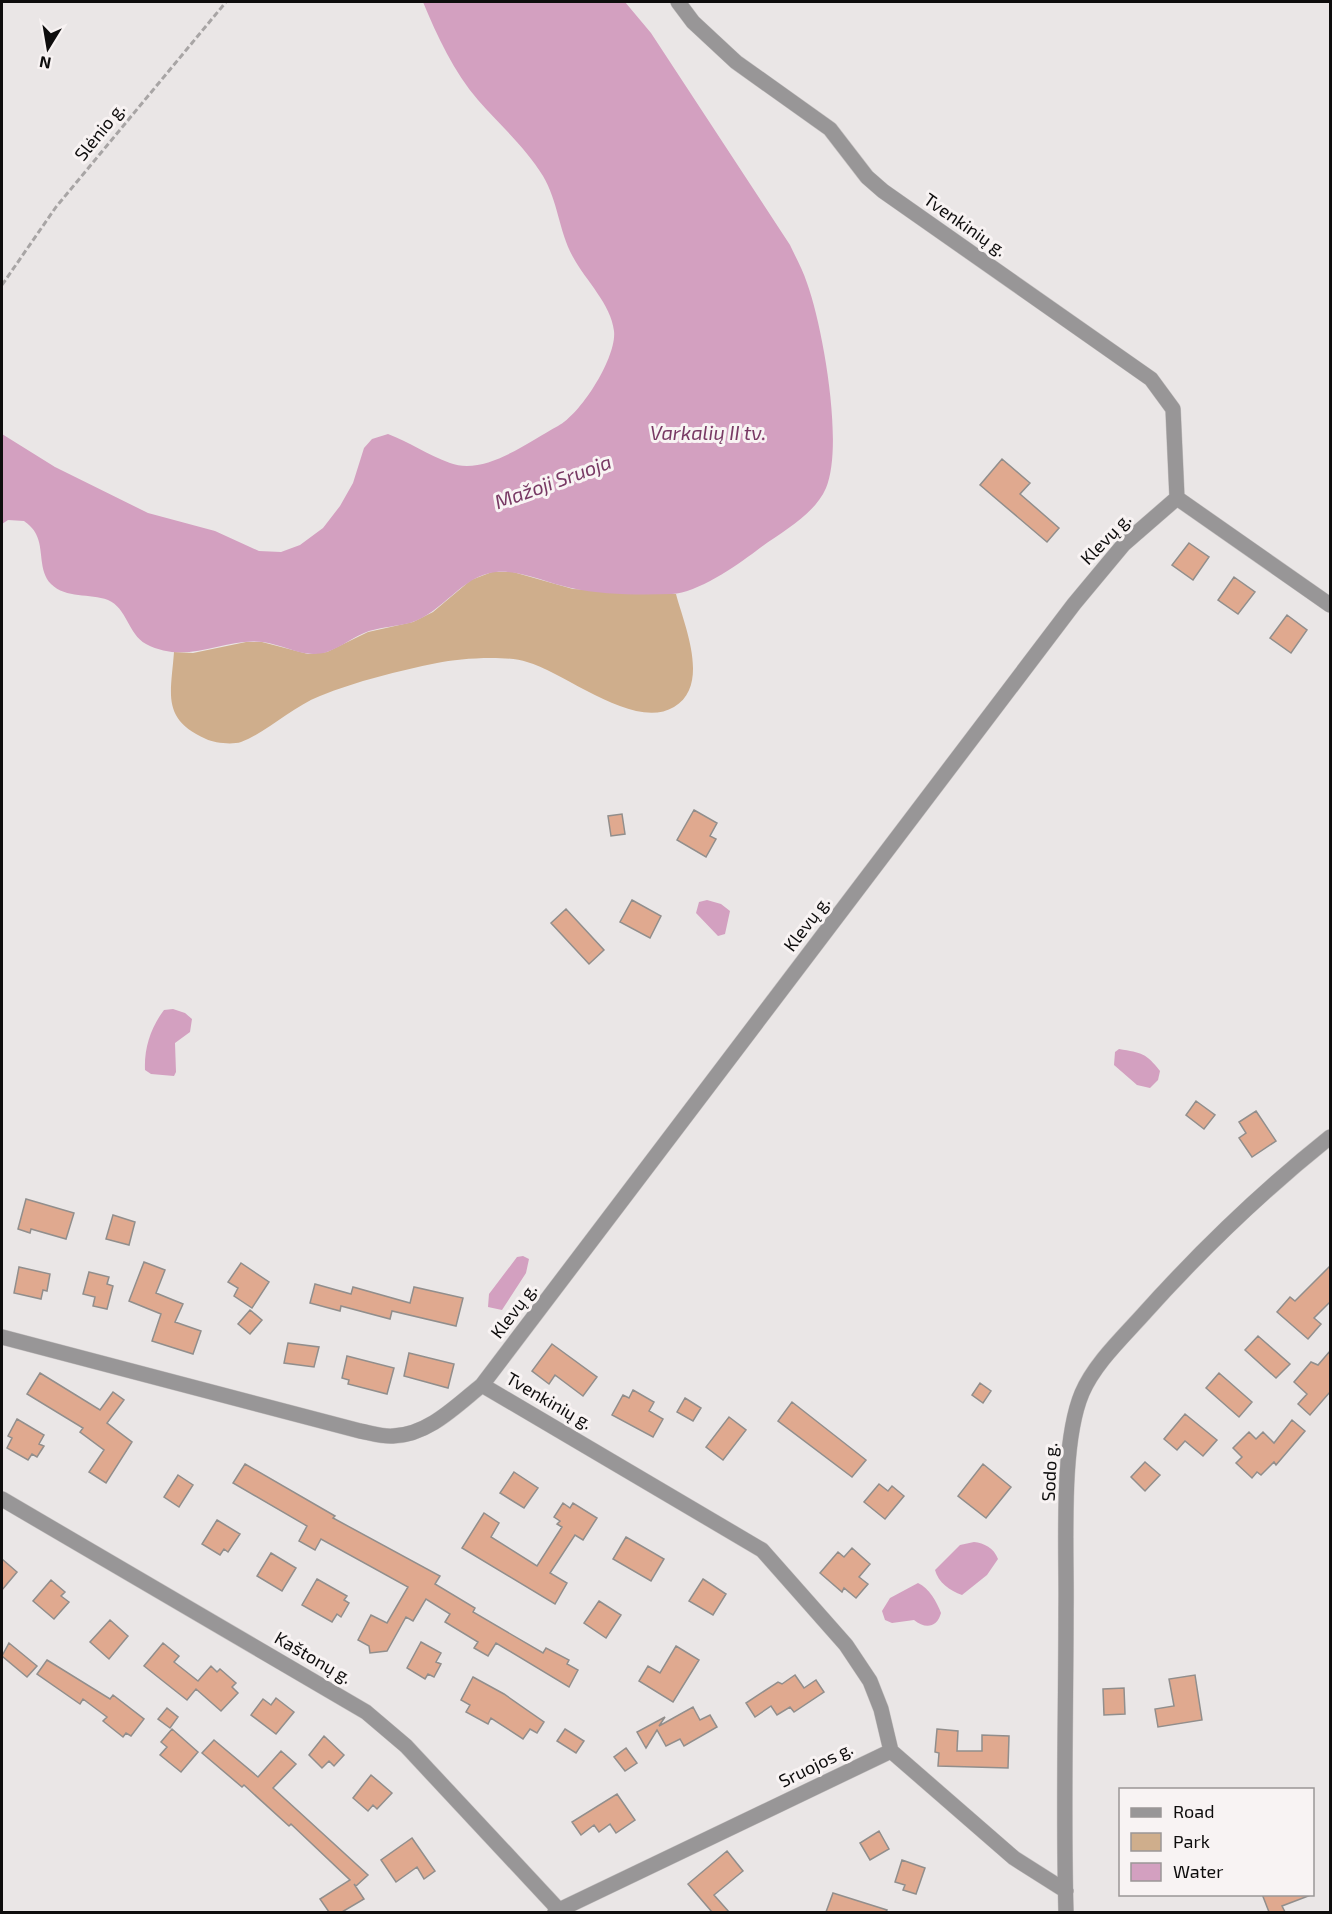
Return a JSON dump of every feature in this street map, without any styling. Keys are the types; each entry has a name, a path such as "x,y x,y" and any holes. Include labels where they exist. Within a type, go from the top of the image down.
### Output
{"street":[{"name":"Tvenkinių g.","path":"678,2 693,22 736,62 830,129 867,177 883,191 1151,379 1173,409 1177,498"},
{"path":"1177,498 1330,605"},
{"name":"Klevų g.","path":"482,1386 1074,604 1124,544 1177,498"},
{"name":"Sodo g.","path":"1066,1912 1067,1522 1071,1435 1075,1412 1083,1391 1099,1367 1195,1256 1239,1214 1330,1137"},
{"name":"Tvenkinių g.","path":"2,1337 360,1431 392,1436 425,1428 482,1386 762,1550 846,1646 870,1681 881,1709 891,1751"},
{"name":"Kaštonų g.","path":"2,1498 366,1712 406,1746 557,1911"},
{"path":"891,1751 1014,1857 1066,1891"},
{"name":"Sruojos g.","path":"557,1911 891,1751"}],"path":[{"name":"Slėnio g.","path":"2,285 56,207 226,2"}],"green space":[{"path":"492,572 513,572 573,589 676,594 692,654 691,684 685,697 674,707 658,712 640,712 600,698 527,662 507,658 483,658 422,666 334,691 310,701 261,732 237,743 214,742 206,739 182,723 175,714 171,693 174,652 193,653 246,642 262,642 308,654 327,652 368,632 413,622 433,612 471,580"}],"water":[{"name":"Varkalių II tv.","path":"423,2 625,2 651,33 790,245 805,278 825,356 832,416 831,469 826,488 813,507 785,531 727,571 704,584 682,592 622,594 596,592 562,586 515,573 496,572 473,580 422,618 410,623 369,631 319,654 302,653 263,642 234,643 191,652 161,650 146,644 135,634 119,609 108,600 71,594 51,584 44,573 40,546 34,530 24,521 8,520 2,524 2,434 55,467 148,513 215,531 259,551 281,552 300,545 323,528 340,506 353,483 364,448 372,439 388,434 442,460 463,466 492,461 520,448 567,420 587,398 604,369 613,342 612,321 603,302 568,247 548,186 529,156 461,78 440,41"},
{"path":"707,900 721,904 730,911 725,934 718,936 696,913 699,902"},
{"path":"173,1009 185,1013 192,1019 190,1032 175,1043 176,1072 174,1076 151,1074 145,1070 149,1038 164,1010"},
{"path":"1119,1049 1143,1055 1160,1071 1158,1080 1150,1088 1137,1085 1114,1065 1115,1052"},
{"path":"523,1256 529,1259 526,1273 502,1310 488,1307 489,1294 517,1257"},
{"path":"974,1542 988,1547 998,1559 987,1575 962,1595 945,1586 935,1570 960,1545"},
{"path":"918,1583 929,1592 937,1604 941,1613 937,1622 926,1626 914,1620 892,1623 885,1620 882,1611 890,1598"}],"building":[{"path":"1002,459 1030,483 1020,494 1059,528 1047,542 980,485"},
{"path":"1189,543 1209,557 1193,580 1172,565"},
{"path":"1234,577 1255,592 1238,614 1218,600"},
{"path":"1287,615 1307,630 1291,653 1270,638"},
{"path":"694,810 717,823 710,836 716,839 706,857 677,840"},
{"path":"622,814 625,834 611,836 608,816"},
{"path":"632,900 661,916 650,938 620,922"},
{"path":"566,909 604,950 589,964 551,923"},
{"path":"1196,1101 1215,1115 1204,1129 1186,1115"},
{"path":"1256,1111 1276,1141 1252,1157 1239,1138 1246,1133 1239,1122"},
{"path":"26,1199 74,1213 66,1239 31,1229 30,1233 18,1229"},
{"path":"113,1215 135,1222 129,1245 106,1239"},
{"path":"144,1262 165,1270 156,1293 183,1304 175,1322 201,1331 193,1354 152,1341 161,1314 129,1301"},
{"path":"241,1263 269,1282 252,1308 234,1296 238,1288 228,1282"},
{"path":"1330,1266 1330,1302 1314,1318 1321,1324 1308,1339 1277,1312 1290,1297 1295,1301"},
{"path":"19,1267 50,1274 47,1291 43,1290 41,1299 14,1293"},
{"path":"89,1272 109,1277 107,1284 113,1286 107,1309 93,1306 95,1297 83,1294"},
{"path":"315,1284 351,1294 353,1287 410,1303 414,1287 463,1298 456,1326 392,1311 390,1319 341,1306 340,1311 310,1303"},
{"path":"250,1310 262,1320 250,1334 238,1324"},
{"path":"1258,1336 1290,1364 1276,1378 1245,1350"},
{"path":"288,1343 319,1347 314,1367 284,1363"},
{"path":"552,1344 597,1377 583,1396 555,1375 549,1384 532,1371"},
{"path":"1330,1351 1330,1392 1310,1415 1298,1404 1307,1394 1294,1382 1311,1362 1318,1365"},
{"path":"409,1353 454,1364 448,1388 404,1376"},
{"path":"347,1356 394,1368 387,1394 348,1384 349,1380 342,1378"},
{"path":"40,1373 100,1410 113,1392 124,1400 107,1423 132,1442 106,1483 89,1472 104,1450 80,1432 83,1428 27,1394"},
{"path":"1219,1373 1252,1402 1239,1417 1206,1388"},
{"path":"980,1383 991,1391 983,1403 972,1395"},
{"path":"633,1390 654,1402 649,1411 663,1419 653,1437 612,1415 623,1395 629,1398"},
{"path":"685,1398 701,1408 693,1421 677,1412"},
{"path":"792,1402 866,1460 852,1477 778,1421"},
{"path":"1185,1414 1217,1440 1203,1456 1185,1441 1177,1450 1164,1439"},
{"path":"729,1417 746,1430 723,1460 706,1447"},
{"path":"17,1419 44,1435 39,1444 44,1446 37,1457 32,1454 28,1460 7,1448 12,1438 8,1436"},
{"path":"1292,1420 1305,1431 1276,1465 1274,1462 1261,1475 1257,1472 1252,1478 1236,1463 1242,1457 1233,1448 1249,1432 1256,1439 1263,1432 1274,1443"},
{"path":"1145,1462 1160,1475 1145,1491 1131,1477"},
{"path":"245,1464 335,1516 333,1518 440,1576 435,1584 475,1608 473,1612 543,1653 546,1648 569,1660 567,1664 578,1670 569,1687 496,1643 488,1656 474,1648 478,1642 445,1622 450,1614 426,1599 413,1621 406,1617 387,1651 370,1653 369,1646 358,1640 371,1615 387,1623 408,1587 321,1539 315,1550 299,1541 307,1526 233,1483"},
{"path":"983,1464 1011,1487 986,1518 958,1496"},
{"path":"514,1472 538,1488 524,1508 500,1493"},
{"path":"178,1475 193,1485 179,1507 164,1497"},
{"path":"879,1484 888,1491 892,1486 904,1496 885,1519 864,1502"},
{"path":"563,1503 570,1508 573,1503 597,1518 583,1540 575,1535 550,1573 567,1583 555,1604 462,1548 484,1513 499,1523 491,1537 537,1566 562,1527 557,1524 560,1521 554,1517"},
{"path":"217,1520 240,1534 228,1552 224,1549 220,1555 202,1544"},
{"path":"626,1537 664,1559 651,1581 613,1559"},
{"path":"852,1548 870,1564 859,1577 868,1584 856,1598 844,1588 842,1592 820,1573 838,1552 844,1557"},
{"path":"271,1553 296,1568 282,1591 257,1576"},
{"path":"2,1559 17,1572 2,1590"},
{"path":"317,1579 347,1596 344,1600 349,1603 341,1617 337,1614 332,1622 302,1605"},
{"path":"703,1579 726,1594 713,1615 689,1601"},
{"path":"51,1580 65,1592 61,1596 69,1602 54,1619 33,1601"},
{"path":"599,1601 621,1615 606,1638 584,1623"},
{"path":"110,1620 128,1636 109,1659 90,1642"},
{"path":"421,1642 441,1653 436,1662 441,1664 434,1677 428,1674 425,1679 407,1668"},
{"path":"9,1643 37,1666 27,1677 2,1656"},
{"path":"163,1643 179,1656 174,1662 198,1681 211,1666 217,1672 220,1669 236,1683 232,1687 238,1693 221,1711 196,1689 187,1700 144,1666"},
{"path":"676,1646 699,1660 673,1702 639,1681 648,1666 660,1673"},
{"path":"47,1660 110,1699 113,1695 144,1719 131,1736 126,1733 123,1737 103,1721 107,1717 83,1699 80,1704 37,1674"},
{"path":"795,1675 804,1688 816,1680 824,1692 794,1712 790,1707 777,1715 771,1706 755,1717 746,1703 778,1682 782,1684"},
{"path":"1195,1675 1202,1720 1158,1727 1155,1709 1174,1706 1169,1679"},
{"path":"473,1677 504,1694 544,1722 537,1733 530,1729 523,1739 491,1718 488,1724 466,1712 470,1705 461,1700"},
{"path":"1124,1688 1125,1714 1104,1715 1103,1689"},
{"path":"276,1698 294,1712 276,1734 251,1715 263,1699 271,1705"},
{"path":"693,1707 700,1720 710,1715 717,1727 684,1746 680,1739 666,1746 657,1730 646,1748 637,1732 665,1717 659,1726"},
{"path":"167,1708 178,1717 170,1728 158,1719"},
{"path":"172,1729 198,1752 181,1772 160,1755 167,1747 161,1742"},
{"path":"565,1729 584,1741 576,1753 557,1741"},
{"path":"937,1729 958,1731 957,1751 982,1751 982,1735 1009,1736 1008,1768 938,1766 939,1753 935,1752"},
{"path":"324,1736 344,1755 334,1766 329,1761 322,1768 309,1755"},
{"path":"214,1740 258,1777 281,1751 296,1764 273,1788 368,1875 356,1886 354,1884 364,1899 342,1912 329,1912 320,1899 350,1880 291,1824 289,1826 244,1785 242,1787 202,1753"},
{"path":"626,1748 637,1763 625,1771 614,1757"},
{"path":"371,1775 392,1793 377,1809 373,1805 368,1811 353,1798"},
{"path":"617,1794 635,1820 616,1833 610,1824 599,1832 594,1825 581,1835 572,1822"},
{"path":"879,1831 889,1849 870,1860 860,1843"},
{"path":"412,1838 435,1871 424,1879 417,1867 396,1882 381,1860"},
{"path":"727,1851 743,1871 714,1895 729,1912 712,1912 688,1884"},
{"path":"902,1860 925,1868 916,1894 903,1890 905,1885 895,1882"},
{"path":"833,1893 887,1910 886,1912 826,1912"},
{"path":"1263,1896 1308,1896 1282,1906 1285,1912 1269,1912"}],"water label":[{"name":"Mažoji Sruoja","path":"553,482"}]}
